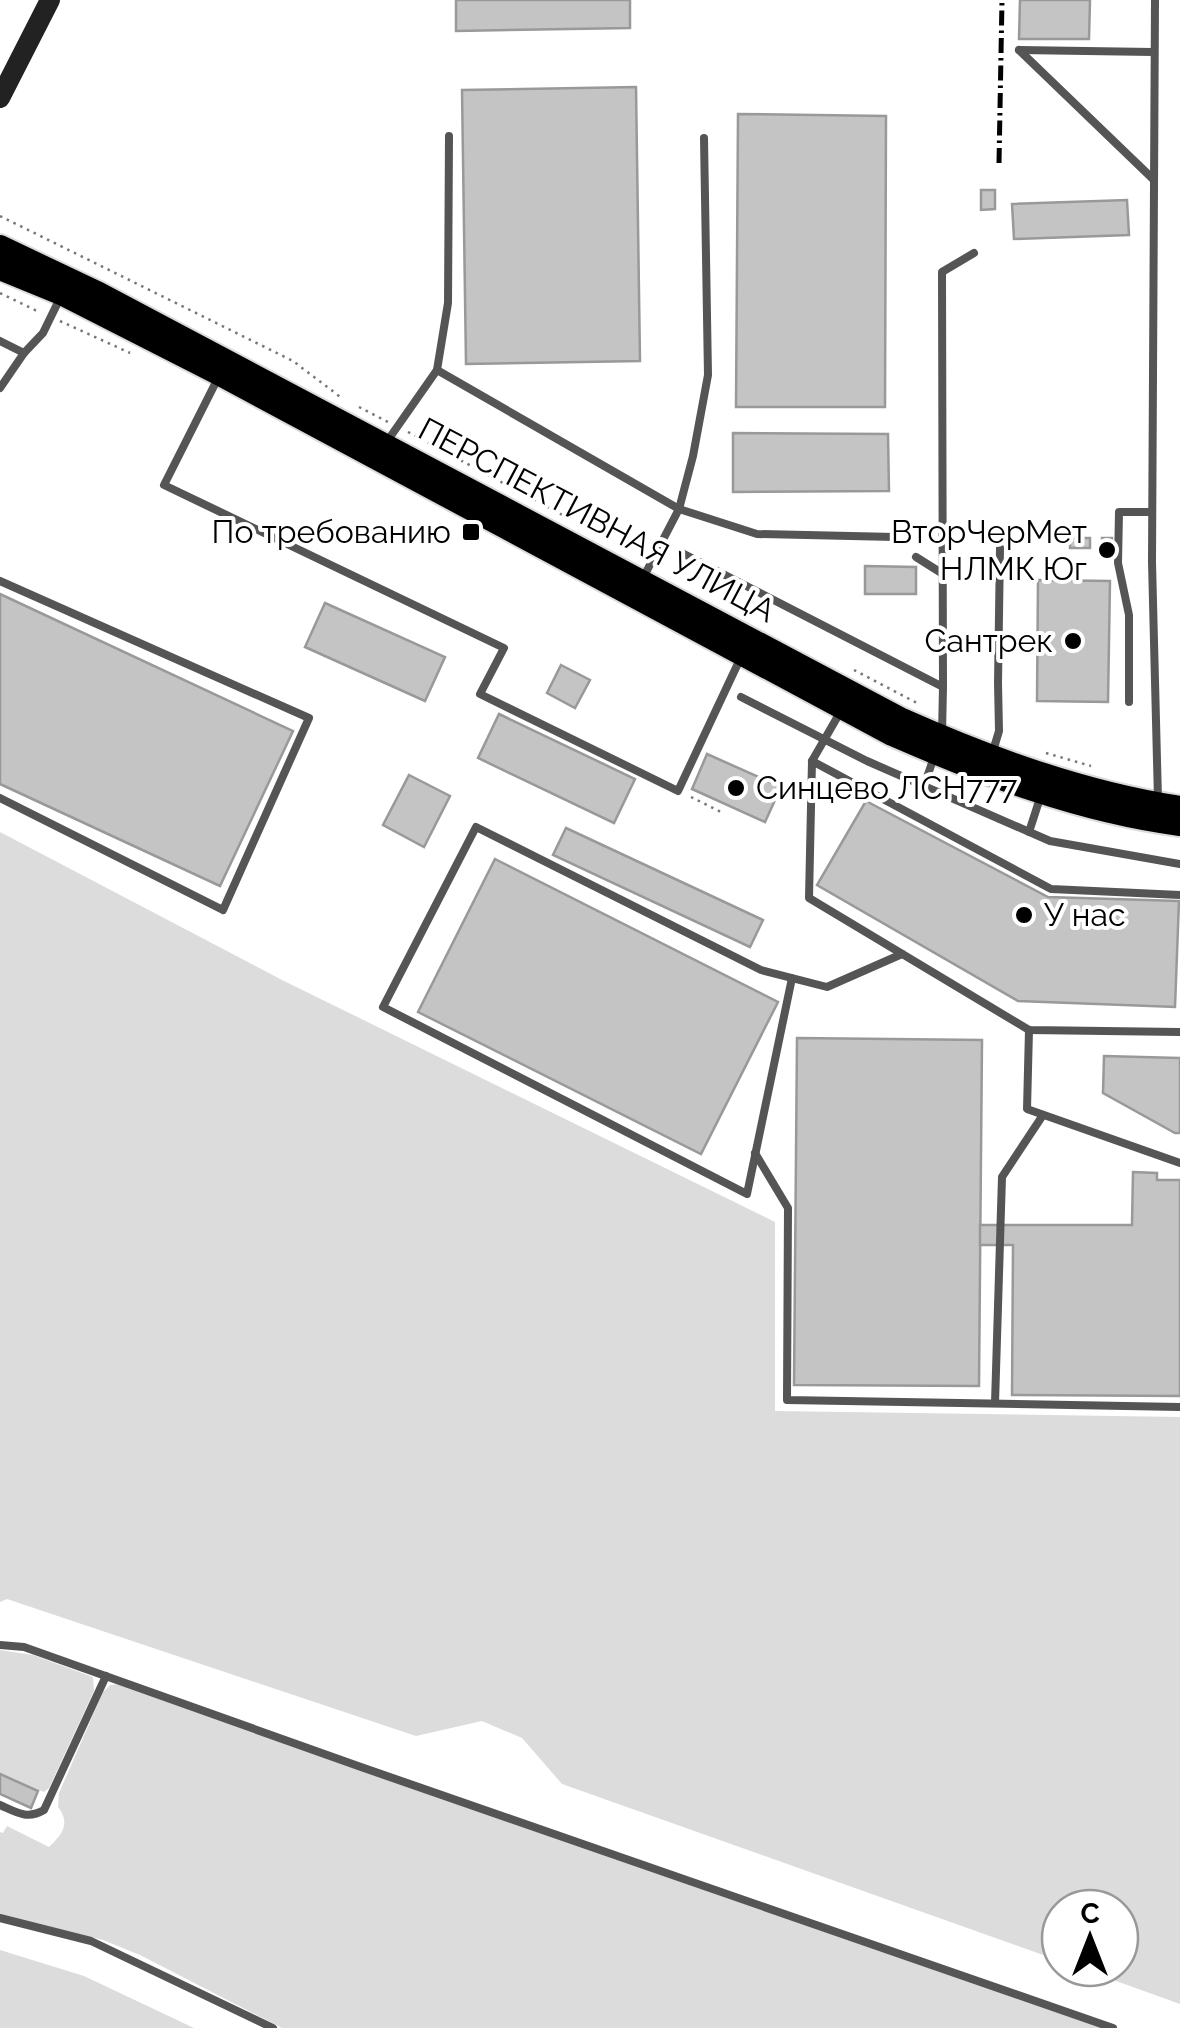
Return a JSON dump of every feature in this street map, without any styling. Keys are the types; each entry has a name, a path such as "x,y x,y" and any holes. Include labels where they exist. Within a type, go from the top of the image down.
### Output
{"main road":[{"path":"0,98 50,0"},
{"name":"ПЕРСПЕКТИВНАЯ УЛИЦА","path":"0,246 392,435 637,589"},
{"name":"ПЕРСПЕКТИВНАЯ УЛИЦА","path":"0,269 62,294 847,700 940,735 1042,792 1085,805 1165,810"},
{"name":"ПЕРСПЕКТИВНАЯ УЛИЦА","path":"988,765 1080,785 1165,810 1180,825"}],"lane":[{"path":"1154,0 1152,512 1165,810"},
{"path":"1153,52 1018,50 1153,179"},
{"path":"392,435 437,370 448,303 449,136"},
{"path":"637,589 679,509 708,376 704,138"},
{"path":"924,786 940,735 943,687 942,272 974,254"},
{"path":"0,388 43,333 62,294"},
{"path":"0,341 24,353"},
{"path":"437,370 679,509 758,534 895,537"},
{"path":"220,374 164,485 504,648 480,694 678,791 746,647"},
{"path":"1130,702 1129,615 1118,563 1119,512 1152,512"},
{"path":"988,765 1000,730 1000,548"},
{"path":"682,554 943,687"},
{"path":"916,557 943,574"},
{"path":"0,580 309,718 223,910 0,798"},
{"path":"741,697 824,740 1050,841 1180,864"},
{"path":"847,700 812,762 809,898 1030,1030 1180,1032"},
{"path":"812,762 1051,889 1180,895"},
{"path":"1029,832 1042,792"},
{"path":"792,978 747,1194 384,1007 476,827 761,970 792,978 827,988 902,954"},
{"path":"1030,1030 1027,1109 1180,1163"},
{"path":"995,1403 1002,1177 1043,1114"},
{"path":"755,1154 788,1208 787,1400 1180,1406"},
{"path":"0,1645 24,1648 106,1676 1113,2028"},
{"path":"0,1805 25,1816 44,1810 106,1676"},
{"path":"0,1918 91,1941 273,2028"}],"path":[{"path":"0,216 293,361 392,435 566,518"},
{"path":"848,667 940,735"},
{"path":"1033,749 1104,770"},
{"path":"678,791 721,812"}],"shaded area":[{"path":"0,832 282,980 775,1222 775,1411 1180,1417 1180,2004 1136,1988 1140,1988 1140,1888 1040,1888 1040,1954 562,1784 522,1738 482,1721 416,1736 7,1599 0,1602"},
{"path":"0,1650 33,1655 93,1677 94,1691 44,1792 0,1774"},
{"path":"118,1684 1103,2028 282,2028 103,1940 0,1914 0,1832 7,1826 49,1847 58,1838 64,1824 58,1807 59,1793 103,1692"},
{"path":"0,1950 84,1976 194,2028 0,2028"}],"building":[{"path":"456,0 630,0 630,28 456,31"},
{"path":"1020,0 1090,0 1089,39 1019,39"},
{"path":"636,87 640,361 466,364 462,90"},
{"path":"738,114 886,116 885,407 736,407"},
{"path":"981,190 995,190 995,209 981,210"},
{"path":"1127,200 1129,235 1014,239 1012,204"},
{"path":"733,433 888,434 889,491 733,492"},
{"path":"1070,538 1090,538 1090,548 1070,548"},
{"name":"ВторЧерМет НЛМК Юг","path":"1102,538 1112,538 1112,554 1103,554"},
{"path":"865,566 916,567 916,594 865,594"},
{"name":"Сантрек","path":"1038,580 1110,581 1108,702 1037,701"},
{"path":"0,594 293,731 220,886 0,784"},
{"path":"325,603 445,657 425,701 305,647"},
{"path":"561,665 590,680 575,708 547,693"},
{"path":"499,714 635,779 614,823 478,758"},
{"name":"Синцево ЛСН777","path":"707,754 781,787 765,822 692,789"},
{"path":"409,775 450,796 424,847 383,825"},
{"name":"У нас","path":"866,801 1048,897 1179,901 1175,1007 1018,1001 817,885"},
{"path":"566,828 763,920 750,947 553,855"},
{"path":"495,859 778,1002 701,1154 418,1012"},
{"path":"797,1038 982,1040 979,1386 794,1385"},
{"path":"1104,1056 1180,1058 1180,1133 1103,1093"},
{"path":"1133,1172 1157,1173 1157,1180 1180,1180 1180,1396 1012,1395 1013,1245 980,1245 980,1225 1132,1225"},
{"path":"0,1774 38,1791 31,1808 0,1794"}],"railway":[{"path":"999,163 1002,0"}],"place":[{"name":"По требованию","path":"471,532"},
{"name":"ВторЧерМет НЛМК Юг","path":"1107,550"},
{"name":"Сантрек","path":"1073,641"},
{"name":"Синцево ЛСН777","path":"736,788"},
{"name":"У нас","path":"1024,915"}]}
